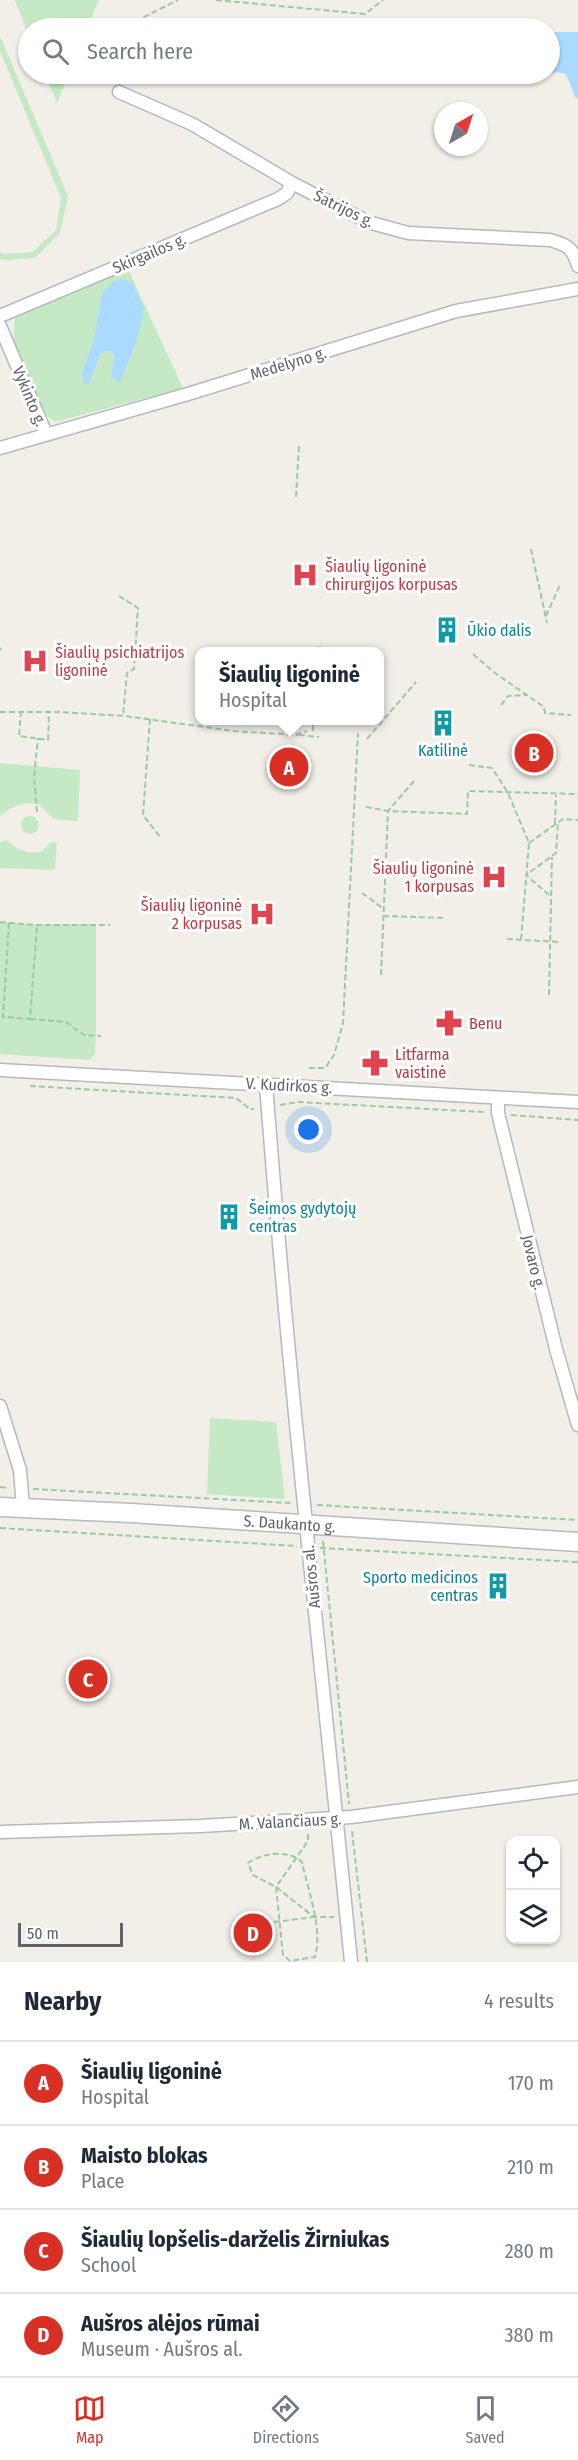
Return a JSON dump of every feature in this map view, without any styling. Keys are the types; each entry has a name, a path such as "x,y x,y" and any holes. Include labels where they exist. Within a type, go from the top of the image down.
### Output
{"main road":[{"name":"S. Daukanto g.","path":"0,1507 578,1542"}],"street":[{"name":"Šatrijos g.","path":"119,92 192,124 292,183 368,222 408,233 550,240 563,244 573,251 578,266"},
{"name":"Skirgailos g.","path":"0,316 278,199 287,193 292,183"},
{"name":"Medelyno g.","path":"0,448 188,394 456,311 578,289"},
{"name":"Vykinto g.","path":"0,326 46,434"},
{"name":"V. Kudirkos g.","path":"0,1070 578,1102"},
{"name":"Aušros al.","path":"266,1084 303,1504 314,1525 337,1819 351,1962"},
{"name":"Jovaro g.","path":"498,1098 498,1113 556,1349 578,1425"},
{"path":"0,1406 20,1470 23,1508"},
{"name":"M. Valančiaus g.","path":"0,1832 337,1819 578,1787"}],"path":[{"path":"142,18 178,0"},
{"path":"216,0 365,14 383,0"},
{"path":"296,497 298,446"},
{"path":"531,549 547,623"},
{"path":"546,616 560,585"},
{"path":"119,596 138,608 134,669 127,673 123,716"},
{"path":"320,647 321,642"},
{"path":"473,654 544,707 544,714 571,714"},
{"path":"384,719 416,682"},
{"path":"501,705 508,696 526,695"},
{"path":"21,711 19,736 48,740 50,712"},
{"path":"0,712 123,716 234,731 319,737"},
{"path":"150,719 143,815 161,838"},
{"path":"313,731 314,725"},
{"path":"367,739 379,725"},
{"path":"296,735 307,731"},
{"path":"309,1068 325,1068 334,1056 343,1023 358,733"},
{"path":"37,812 34,777 38,738"},
{"path":"469,765 492,768 508,794 529,843 521,939"},
{"path":"381,975 388,811 414,781"},
{"path":"366,807 388,811 467,814 468,785"},
{"path":"468,791 508,794 578,794"},
{"path":"526,875 556,853 556,795"},
{"path":"529,843 563,819 578,820"},
{"path":"549,995 552,857"},
{"path":"526,875 550,896"},
{"path":"363,893 384,909"},
{"path":"383,916 446,918"},
{"path":"0,922 37,926 110,925"},
{"path":"9,923 3,1017 66,1023 84,1035 101,1036"},
{"path":"30,1019 37,926"},
{"path":"507,939 559,942"},
{"path":"28,1086 236,1098 250,1109 298,1102 498,1113 578,1120"},
{"path":"0,1487 578,1520"},
{"path":"314,1525 323,1548 367,1962"},
{"path":"0,1528 282,1544"},
{"path":"323,1548 578,1562"},
{"path":"306,1820 308,1841 296,1857 276,1887 284,1955 290,1961 315,1957 317,1949 314,1917 302,1862 296,1857 292,1854 258,1856 248,1863 253,1875 276,1887 314,1917"},
{"path":"274,1922 314,1917 346,1917"}],"green space":[{"path":"15,0 99,0 91,18 22,18"},
{"path":"0,36 18,78 18,84 20,84 68,196 60,233 35,258 3,260 0,259 0,252 3,254 33,252 56,230 61,198 0,51"},
{"path":"49,84 65,84 57,103"},
{"path":"127,267 183,388 55,422 47,416 22,368 15,342 16,317","holes":["102,293 120,382 111,376 114,355 111,351 106,351 82,372 93,343"]},
{"path":"0,763 80,770 78,821 54,819 40,805 27,803 15,806 0,816"},
{"path":"26,816 34,816 39,821 37,832 26,834 21,829 21,821"},
{"path":"7,840 18,849 30,852 41,852 51,842 57,842 55,870 0,868 0,842"},
{"path":"0,922 37,925 96,924 95,1054 89,1060 0,1054"},
{"path":"210,1418 276,1422 285,1499 207,1494"}],"water":[{"path":"560,32 578,32 578,98 576,99 566,74 560,73"},
{"path":"122,279 132,282 144,309 136,343 120,383 111,377 114,355 111,351 106,351 100,355 88,385 83,382 82,372 93,343 102,293 115,280"}],"place":[{"name":"Šiaulių ligoninė chirurgijos korpusas","path":"305,575"},
{"name":"Ūkio dalis","path":"447,630"},
{"name":"Šiaulių psichiatrijos ligoninė","path":"35,661"},
{"name":"Katilinė","path":"443,723"},
{"name":"Maisto blokas","path":"534,753"},
{"name":"Šiaulių ligoninė","path":"289,767"},
{"name":"Šiaulių ligoninė 1 korpusas","path":"494,877"},
{"name":"Šiaulių ligoninė 2 korpusas","path":"262,914"},
{"name":"Benu","path":"449,1023"},
{"name":"Litfarma vaistinė","path":"375,1063"},
{"name":"Šeimos gydytojų centras","path":"229,1217"},
{"name":"Sporto medicinos centras","path":"498,1586"},
{"name":"Šiaulių lopšelis-darželis Žirniukas","path":"88,1679"},
{"name":"Aušros alėjos rūmai","path":"253,1933"}]}
